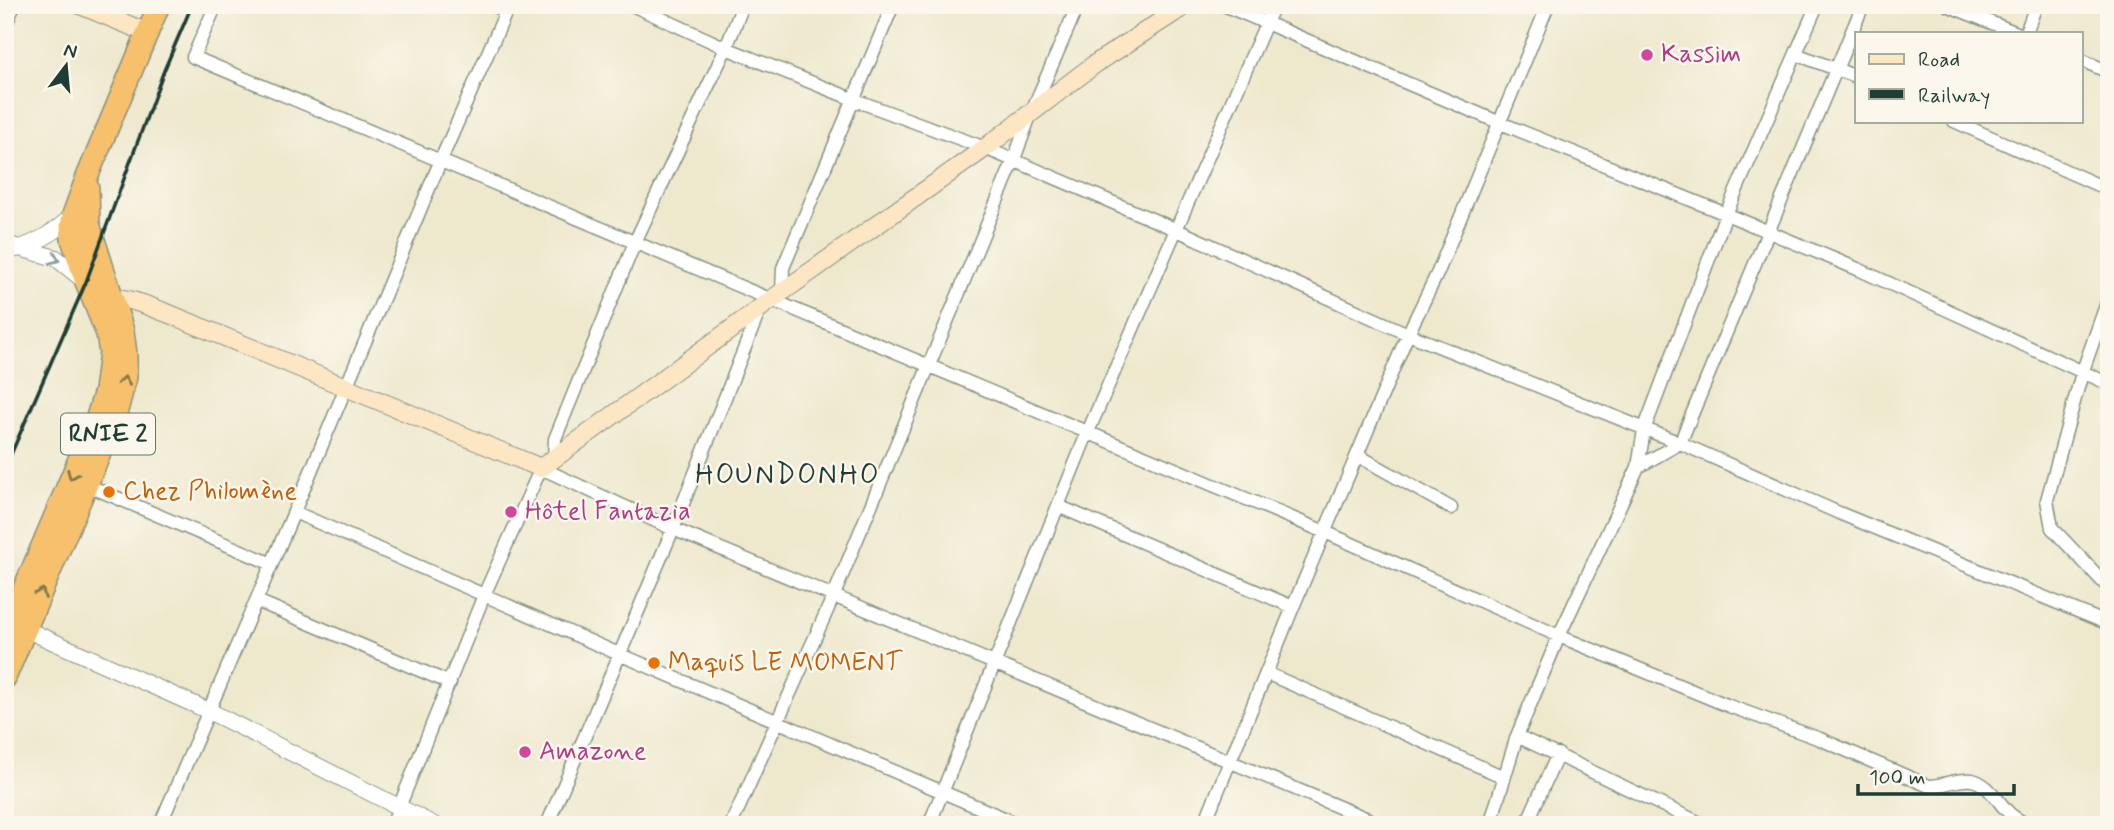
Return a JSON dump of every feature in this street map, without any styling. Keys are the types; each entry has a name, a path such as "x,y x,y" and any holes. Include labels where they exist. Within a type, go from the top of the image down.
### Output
{"highway":[{"name":"RNIE 2","path":"14,628 87,485 115,418 126,377 123,331 103,299 86,282 72,240 73,215 159,5"},
{"name":"RNIE 2","path":"5,678 14,628 105,391 110,353 103,299 105,280 89,224 87,177"}],"main road":[{"path":"80,5 148,33"},
{"path":"103,299 130,300 167,313 346,386 547,463 985,149 1094,64 1186,5"}],"street":[{"path":"5,27 14,5"},
{"path":"216,5 193,57 440,163 635,242 1325,532 1559,636 1729,706 1821,739 1929,786 1942,786 1962,780 1977,781 1990,791 2011,815 2027,825"},
{"path":"160,825 508,8 492,5"},
{"path":"632,5 726,48 985,149 1177,230 1408,334 1680,443 1839,513 2109,624"},
{"path":"392,825 484,596 547,463 635,242 726,48 743,5"},
{"path":"547,825 771,300 893,5"},
{"path":"732,825 834,595 1031,113 1078,5"},
{"path":"1224,5 1498,122 1860,270 2109,384"},
{"path":"929,825 1087,434 1274,5"},
{"path":"1204,825 1293,607 1408,334 1438,272 1548,5"},
{"path":"1490,825 1517,736 1559,636 1638,467 1644,430 1726,214 1817,5"},
{"path":"1638,467 1680,443 1863,5"},
{"path":"2026,32 2036,5"},
{"path":"1950,6 2015,32"},
{"path":"1796,54 1855,76"},
{"path":"2082,60 2109,72"},
{"path":"1956,122 2109,190"},
{"path":"11,247 29,245 57,230 73,215"},
{"path":"11,247 56,258 86,282"},
{"path":"2109,297 2082,373 2047,500 2052,528 2109,588"},
{"path":"1357,455 1451,508"},
{"path":"547,463 673,529 1382,825"},
{"path":"87,485 272,564"},
{"path":"1058,506 1293,607"},
{"path":"295,512 484,596 1020,825"},
{"path":"257,601 450,683"},
{"path":"14,628 209,712 434,825"},
{"path":"1266,673 1503,777"},
{"path":"1517,736 1704,825"},
{"path":"1526,825 1558,754"}],"railway":[{"path":"5,468 86,282 163,73 192,5"}],"place":[{"name":"Kassim","path":"1647,55"},
{"name":"Chez Philomène","path":"109,492"},
{"name":"Hôtel Fantazia","path":"511,512"},
{"name":"Maquis LE MOMENT","path":"654,663"},
{"name":"Amazone","path":"525,752"}],"district":[{"name":"HOUNDONHO","path":"788,475"}]}
